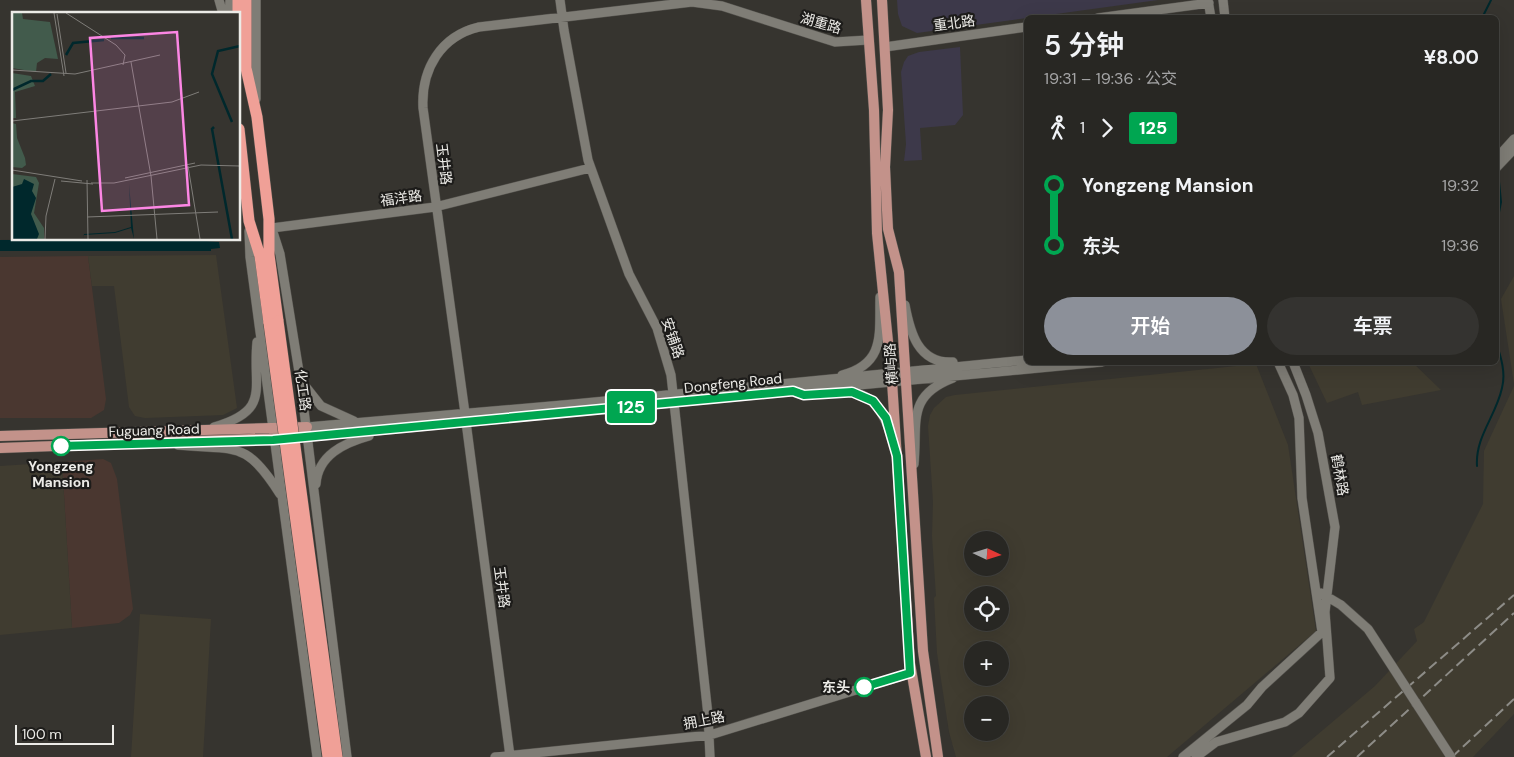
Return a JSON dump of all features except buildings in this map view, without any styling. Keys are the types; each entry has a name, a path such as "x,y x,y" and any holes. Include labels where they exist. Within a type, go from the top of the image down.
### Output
{"highway":[{"name":"化工路","path":"246,0 246,68 257,117 271,224 269,324 338,757"},
{"name":"化工路","path":"240,138 249,221 260,256 328,757"}],"main road":[{"name":"化工路","path":"256,0 257,117"},
{"name":"安铺路","path":"560,0 590,168 629,274 660,336 674,399 710,735 710,757"},
{"name":"横屿路","path":"866,0 881,275 892,378 910,673 926,757"},
{"name":"横屿路","path":"882,0 888,110 886,204 888,229 899,272 923,651 938,757"},
{"path":"1223,0 1225,15"},
{"path":"1117,15 1208,1 1210,15"},
{"name":"湖重路","path":"562,16 697,2 722,6 835,42 868,40"},
{"name":"玉井路","path":"510,756 422,92 427,72 438,52 452,38 473,28 562,16"},
{"name":"重北路","path":"885,46 1024,27"},
{"path":"1499,157 1513,145"},
{"path":"1499,164 1513,145"},
{"name":"福洋路","path":"271,224 436,207 590,168"},
{"path":"271,224 280,254 300,378 348,757"},
{"path":"899,272 910,332 917,346 924,353 944,363 984,360 1016,361"},
{"path":"816,381 853,372 867,363 875,353 880,330 881,275"},
{"path":"269,324 273,440 317,757"},
{"path":"204,430 236,420 255,400 257,392 256,357 269,324"},
{"name":"Dongfeng Road","path":"307,432 359,422 466,418 674,399 793,391 1024,360"},
{"name":"Dongfeng Road","path":"905,376 965,374 1068,365"},
{"path":"1183,757 1247,705 1262,687 1322,632 1302,498 1299,418 1293,395 1279,365"},
{"name":"鹤林路","path":"1196,757 1216,742 1285,722 1301,710 1328,681 1331,671 1325,622 1326,595 1335,533 1329,485 1314,419 1294,365"},
{"path":"912,486 916,444 915,424 920,402 937,385 965,374"},
{"path":"300,378 307,391 321,406 340,417 359,422"},
{"name":"Dongfeng Road","path":"674,399 816,381 892,378"},
{"path":"793,391 804,395 852,392 869,398 877,405 886,418 897,456"},
{"name":"Dongfeng Road","path":"307,432 389,430 466,418"},
{"name":"Fuguang Road","path":"0,436 272,428 307,432"},
{"path":"316,510 318,475 329,456 339,447 355,440 389,430"},
{"name":"Fuguang Road","path":"0,448 273,440 307,432"},
{"path":"161,443 209,448 231,448 241,451 262,466 282,496"},
{"path":"1317,590 1342,605 1368,630 1451,757"},
{"name":"拥上路","path":"496,757 710,735 910,673"}],"shaded area":[{"path":"897,0 1158,0 1048,15 1024,15 1024,18 917,33 902,26 898,14"},
{"path":"960,47 963,115 955,125 920,128 922,160 904,161 906,144 901,72 904,62 908,56 919,52"},
{"path":"216,255 237,408 223,415 145,418 135,416 129,407 114,286 92,286 88,256"},
{"path":"88,256 106,399 104,410 91,418 0,418 0,257"},
{"path":"1514,276 1514,384 1501,299"},
{"path":"1256,365 1288,445 1316,631 1167,757 956,757 949,732 937,653 932,536 933,502 928,426 930,415 934,408 946,397 955,395"},
{"path":"1309,365 1415,365 1441,390 1362,405 1358,392 1327,403"},
{"path":"1514,386 1514,714 1473,757 1291,757 1375,686 1417,641 1414,629 1424,622 1483,504 1484,451"},
{"path":"103,459 111,463 117,479 133,609 130,615 119,623 72,628 62,462"},
{"path":"62,462 72,628 0,635 0,466"},
{"path":"140,614 211,619 203,757 131,757"}],"water":[{"path":"0,240 194,240 219,242 220,248 211,249 211,251 0,251"}],"waterway":[{"path":"1484,15 1491,0"},
{"path":"1499,181 1501,202 1499,212"},
{"path":"1477,466 1477,455 1482,436 1499,398 1503,382 1499,350"}],"railway":[{"path":"1327,757 1514,595"},
{"path":"1357,757 1514,613"},
{"path":"1452,757 1514,699"}],"bus line":[{"name":"125","path":"61,446 273,440 793,391 804,395 848,391 857,393 873,401 883,412 897,456 910,673 864,687"}],"place":[{"name":"Yongzeng Mansion","path":"61,446"},
{"name":"东头","path":"864,687"}]}
